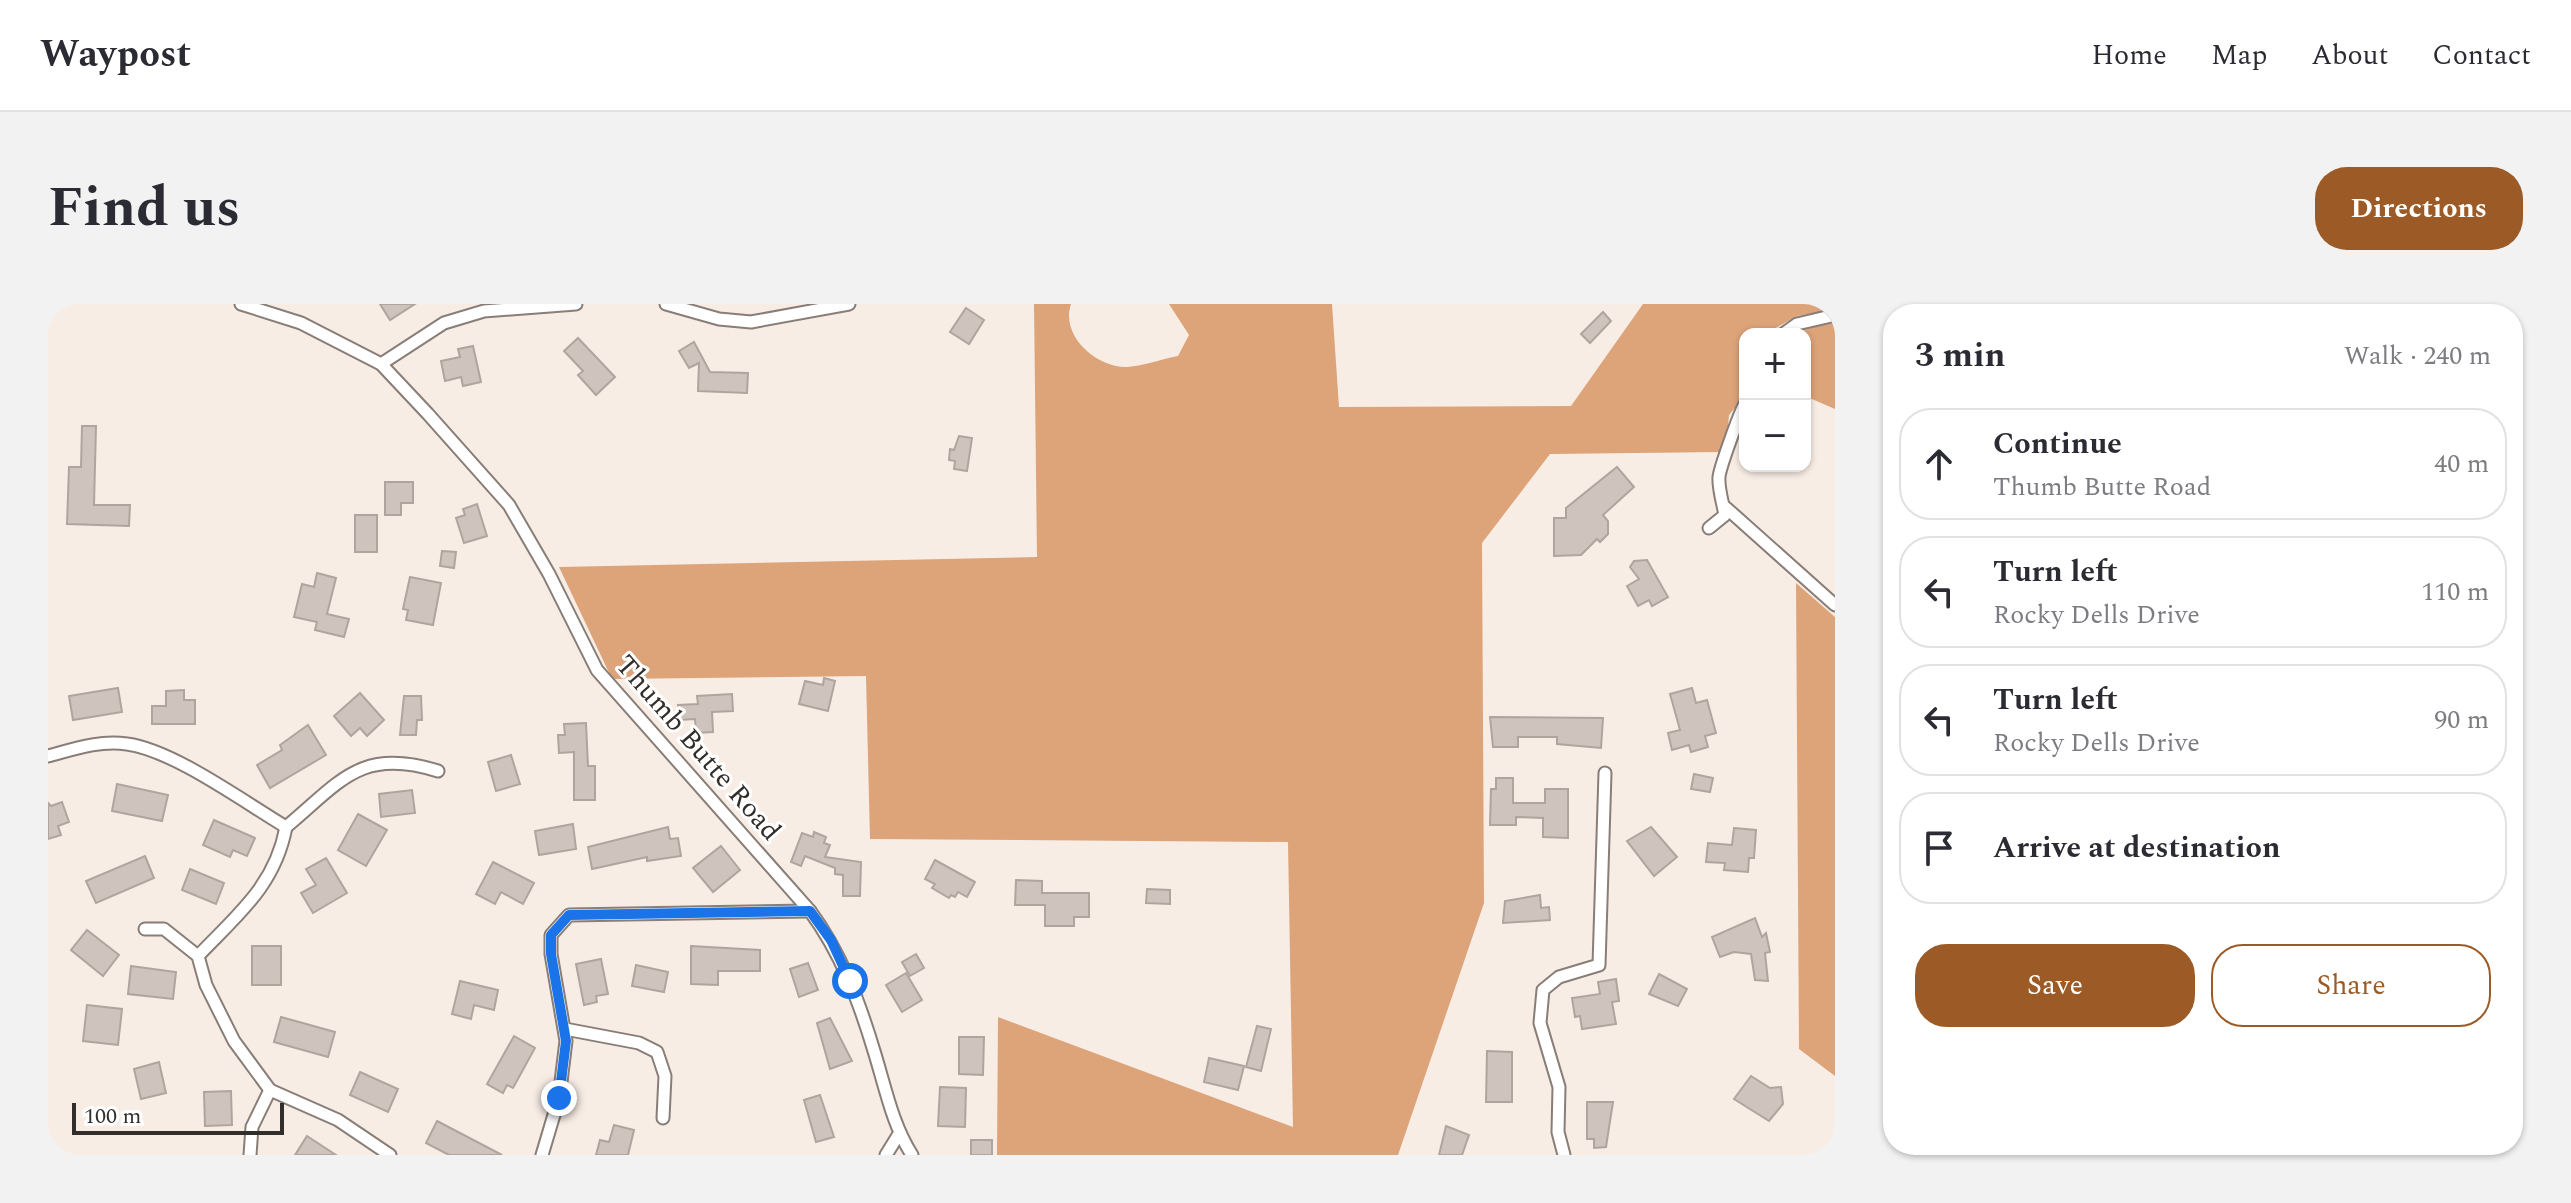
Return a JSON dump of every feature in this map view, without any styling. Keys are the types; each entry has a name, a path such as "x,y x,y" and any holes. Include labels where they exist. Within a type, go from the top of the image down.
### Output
{"street":[{"name":"Thumb Butte Road","path":"241,304 301,323 381,364 509,505 597,670 810,911 831,940 850,981 899,1134 912,1155"},
{"path":"381,364 444,323 484,311 576,304"},
{"path":"666,304 719,319 751,322 849,304"},
{"path":"1791,328 1835,315"},
{"path":"1709,528 1725,515 1719,477 1739,413"},
{"path":"1724,506 1835,605"},
{"path":"48,756 90,744 128,744 169,758 286,827"},
{"path":"198,956 243,914 280,857 286,827 349,775 374,763 405,761 438,771"},
{"path":"1564,1155 1558,1132 1559,1087 1540,1023 1543,990 1559,977 1599,965 1605,773"},
{"path":"542,1155 559,1098 565,1029 551,954 551,935 569,915 810,911"},
{"path":"145,929 164,929 198,956 206,985 234,1041 270,1090 338,1120 390,1155"},
{"path":"565,1029 639,1043 657,1052 665,1076 663,1118"},
{"path":"250,1155 252,1127 270,1090"},
{"path":"886,1155 899,1134"}],"shaded area":[{"path":"1034,304 1071,304 1071,327 1084,348 1104,362 1127,367 1178,356 1189,335 1169,304 1332,304 1339,407 1571,406 1643,304 1835,304 1835,309 1797,316 1776,328 1739,328 1739,403 1729,415 1727,437 1720,452 1550,454 1482,543 1484,903 1398,1155 997,1155 998,1017 1293,1127 1288,842 870,839 866,676 612,679 559,567 1037,557"},
{"path":"1829,322 1835,325 1835,409 1811,399 1811,328"},
{"path":"1796,583 1835,617 1835,1076 1799,1049"}],"building":[{"path":"380,304 415,304 390,320"},
{"path":"966,308 984,320 969,344 950,332"},
{"path":"1603,312 1611,321 1590,343 1581,334"},
{"path":"578,338 615,377 596,395 578,375 583,371 564,351"},
{"path":"694,342 710,372 748,373 747,393 698,391 699,363 689,368 679,351"},
{"path":"473,346 481,382 463,386 461,377 445,381 441,361 460,357 458,349"},
{"path":"82,426 96,426 94,505 130,505 129,526 67,524 69,467 81,467"},
{"path":"959,436 972,438 967,471 954,469 955,461 949,460 950,449 954,450"},
{"path":"1617,467 1634,487 1603,515 1608,521 1608,534 1600,542 1597,539 1581,555 1554,556 1554,518 1566,518 1566,508"},
{"path":"385,482 413,482 413,503 401,503 401,515 385,515"},
{"path":"477,504 487,536 464,543 456,518 465,515 463,509"},
{"path":"355,515 377,515 377,552 355,552"},
{"path":"442,551 456,552 454,568 440,566"},
{"path":"1647,560 1668,597 1652,606 1649,600 1638,606 1627,586 1639,579 1630,567 1634,561"},
{"path":"317,573 336,578 327,614 349,619 344,637 315,630 317,622 294,617 302,584 314,587"},
{"path":"410,577 441,583 433,625 406,620 408,610 403,609"},
{"path":"824,678 835,681 828,711 799,704 805,681 823,685"},
{"path":"118,688 122,712 73,720 69,696"},
{"path":"1692,688 1696,703 1707,700 1716,733 1705,736 1708,747 1691,752 1689,745 1672,750 1668,733 1680,730 1670,694"},
{"path":"184,690 184,700 195,700 195,724 152,724 152,706 166,706 166,691"},
{"path":"360,693 384,720 367,736 360,728 351,736 334,716"},
{"path":"732,694 733,711 712,712 713,732 696,733 695,719 679,720 678,705 698,704 697,696"},
{"path":"404,696 421,696 422,720 417,720 416,735 400,735"},
{"path":"1490,717 1603,718 1601,748 1557,744 1557,737 1518,737 1518,747 1493,747"},
{"path":"586,723 588,766 595,766 595,800 574,800 574,752 559,753 558,735 565,735 564,724"},
{"path":"308,725 326,755 270,788 257,765 282,750 280,745"},
{"path":"511,755 520,784 496,791 488,762"},
{"path":"1694,774 1713,778 1710,792 1691,789"},
{"path":"1496,778 1513,778 1513,803 1545,803 1545,789 1568,789 1568,838 1543,837 1543,818 1516,817 1516,825 1490,825 1491,789 1496,789"},
{"path":"117,784 168,795 162,821 112,811"},
{"path":"412,790 415,813 381,817 379,794"},
{"path":"62,802 69,822 58,826 61,835 48,839 48,803 51,806"},
{"path":"358,814 387,830 366,866 338,850"},
{"path":"214,820 255,838 247,856 233,850 230,857 203,845"},
{"path":"573,824 576,849 539,855 535,831"},
{"path":"668,827 670,839 678,838 681,856 647,861 647,857 592,869 588,847"},
{"path":"1651,827 1677,857 1654,876 1627,841"},
{"path":"1734,828 1756,830 1754,858 1749,858 1748,872 1724,870 1725,863 1706,862 1708,843 1732,845"},
{"path":"814,832 826,837 824,843 830,845 825,857 861,862 860,896 843,896 843,875 835,874 835,868 805,856 801,866 791,862 802,833 813,837"},
{"path":"721,846 740,870 713,892 693,868"},
{"path":"145,856 154,878 96,903 86,881"},
{"path":"326,858 347,893 313,913 301,893 316,885 306,869"},
{"path":"935,860 975,882 967,897 958,892 955,897 951,895 949,898 932,888 935,884 925,879"},
{"path":"493,862 534,883 523,904 501,892 495,904 476,894"},
{"path":"190,869 224,883 216,904 182,890"},
{"path":"1016,880 1042,881 1042,893 1089,893 1089,917 1074,917 1074,926 1045,926 1045,905 1015,905"},
{"path":"1147,889 1170,890 1170,904 1146,903"},
{"path":"1540,895 1541,908 1549,907 1550,920 1503,923 1505,901"},
{"path":"1755,918 1762,937 1766,933 1770,952 1765,953 1768,981 1755,980 1751,954 1734,952 1720,957 1712,937"},
{"path":"87,930 119,955 103,976 71,950"},
{"path":"252,946 281,946 281,985 252,985"},
{"path":"691,946 760,950 760,971 718,971 718,985 691,984"},
{"path":"916,954 924,968 910,976 902,962"},
{"path":"601,959 608,994 596,996 597,1002 584,1005 576,964"},
{"path":"808,963 818,990 799,997 790,969"},
{"path":"636,965 668,972 664,992 632,986"},
{"path":"131,966 176,972 173,999 128,994"},
{"path":"906,973 922,1000 902,1012 886,985"},
{"path":"1659,974 1687,989 1678,1006 1649,994"},
{"path":"1616,979 1619,1001 1612,1002 1616,1024 1582,1029 1580,1016 1575,1017 1572,998 1600,994 1598,982"},
{"path":"460,981 498,990 494,1010 474,1005 471,1019 452,1014"},
{"path":"87,1005 122,1009 118,1045 83,1041"},
{"path":"281,1017 335,1032 328,1057 274,1042"},
{"path":"830,1018 852,1061 830,1069 817,1023"},
{"path":"1257,1026 1271,1029 1261,1071 1246,1067"},
{"path":"514,1036 535,1048 513,1088 507,1085 503,1093 487,1084"},
{"path":"959,1037 984,1037 983,1075 959,1074"},
{"path":"1487,1051 1512,1052 1512,1102 1486,1102"},
{"path":"1209,1058 1244,1066 1238,1090 1204,1082"},
{"path":"159,1062 166,1093 141,1099 134,1069"},
{"path":"360,1072 398,1089 388,1112 350,1095"},
{"path":"1751,1076 1770,1088 1781,1087 1783,1104 1769,1121 1734,1099"},
{"path":"940,1087 966,1088 965,1127 938,1126"},
{"path":"231,1091 232,1125 205,1126 204,1092"},
{"path":"820,1095 834,1137 816,1142 804,1100"},
{"path":"1587,1102 1613,1102 1606,1147 1594,1148 1594,1139 1587,1139"},
{"path":"437,1121 502,1155 449,1155 426,1143"},
{"path":"614,1125 634,1130 628,1155 596,1155 600,1140 609,1142"},
{"path":"1446,1126 1469,1135 1462,1155 1439,1155"},
{"path":"307,1136 336,1155 295,1155"},
{"path":"971,1140 992,1140 992,1155 971,1155"}],"route":[{"path":"559,1098 566,1041 551,954 551,935 569,915 810,911 831,940 850,981"}]}
